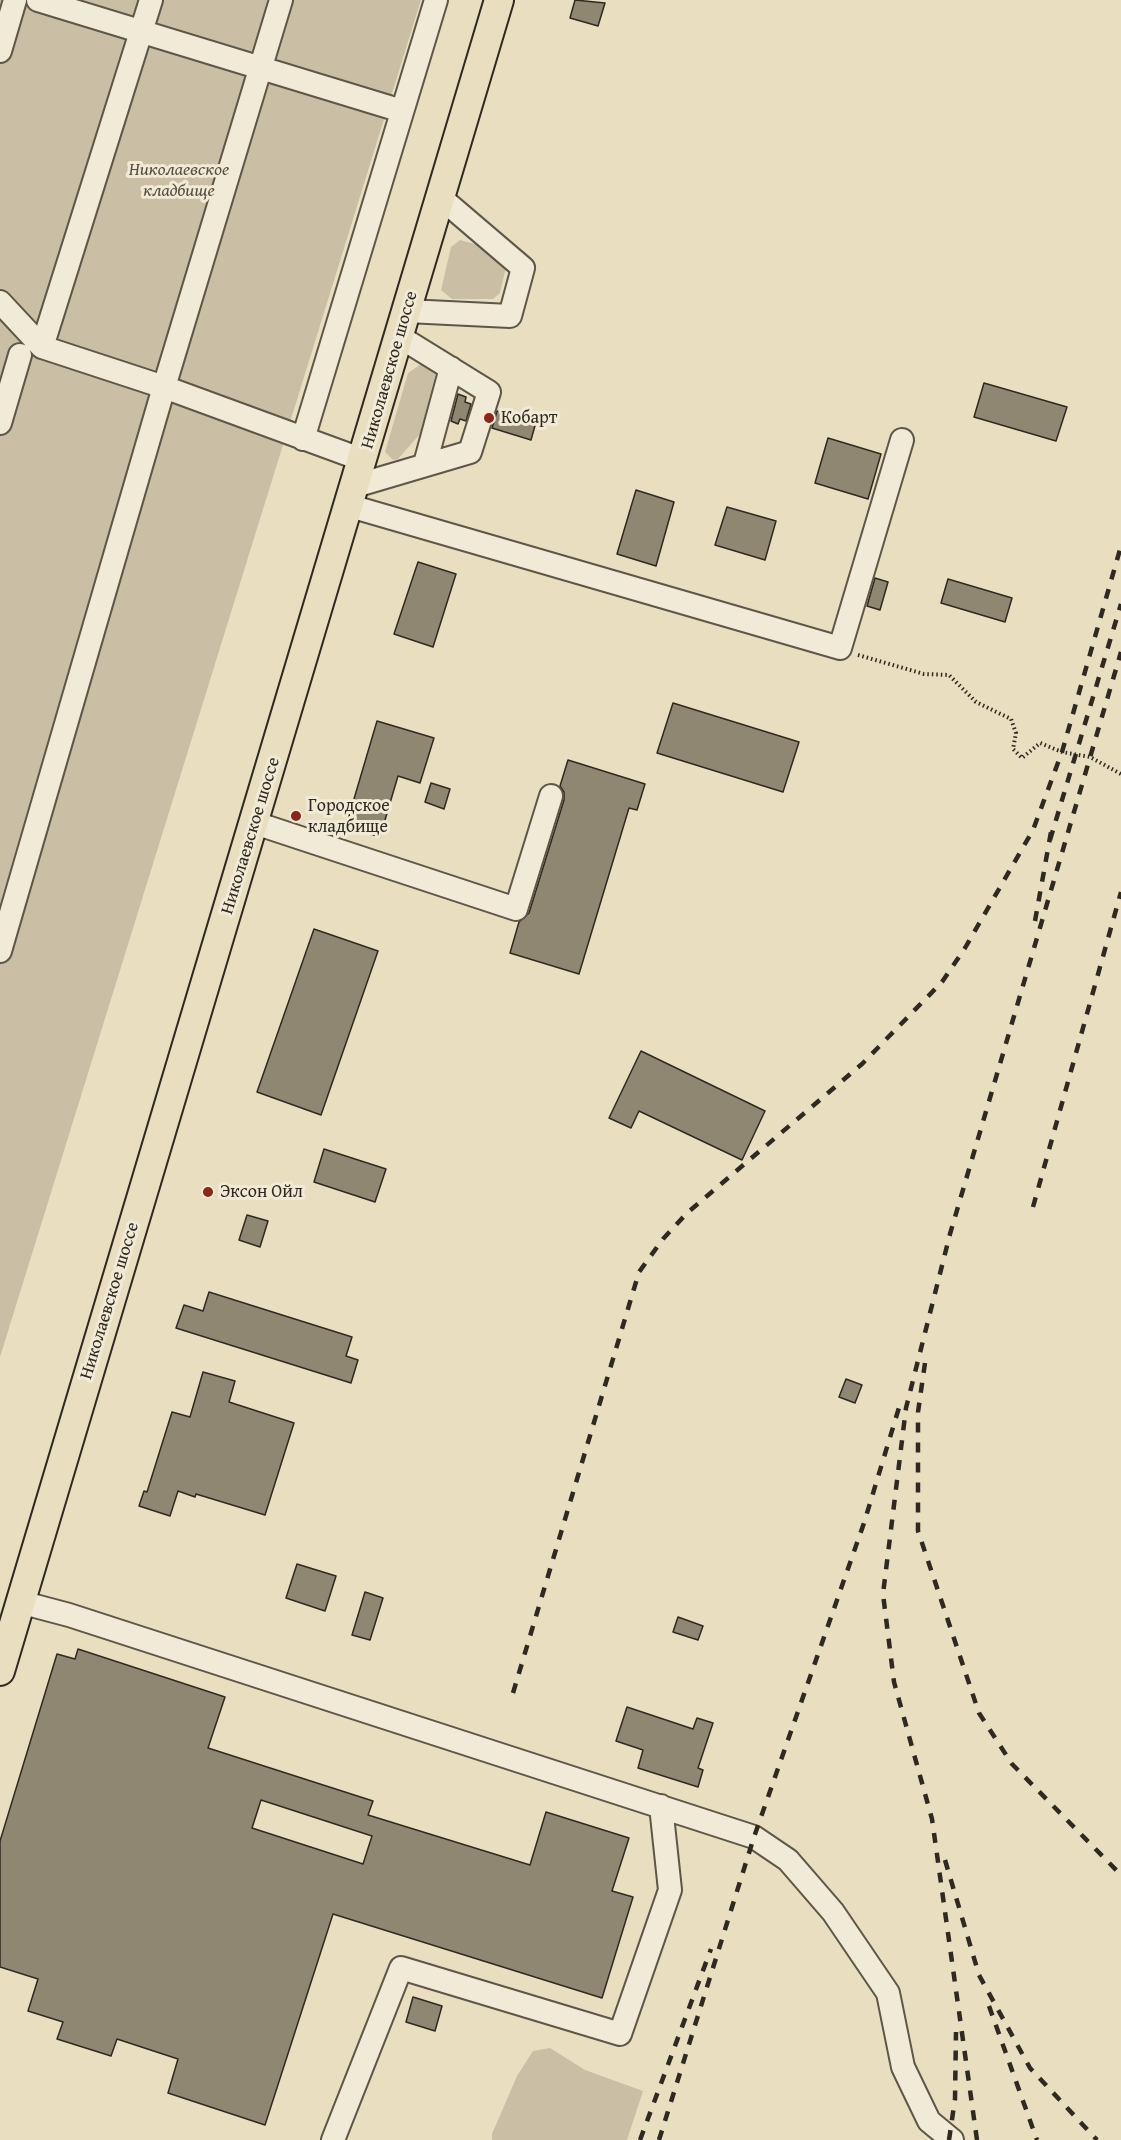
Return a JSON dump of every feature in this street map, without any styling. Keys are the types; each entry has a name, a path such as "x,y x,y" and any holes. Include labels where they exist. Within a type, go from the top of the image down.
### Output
{"main road":[{"name":"Николаевское шоссе","path":"0,1671 499,0"}],"street":[{"path":"0,51 15,0"},
{"path":"38,0 402,111"},
{"path":"42,347 151,0"},
{"path":"0,951 164,387 281,0"},
{"path":"303,439 436,0"},
{"path":"403,324 510,316 523,268 441,198"},
{"path":"0,302 42,347 164,387 303,439 356,484 840,648 902,440"},
{"path":"356,484 470,452 489,392 458,373 403,324"},
{"path":"0,423 10,359 42,347"},
{"path":"433,462 458,373"},
{"path":"255,823 516,909 551,796"},
{"path":"20,1602 69,1615 754,1837 788,1860 833,1912 888,1993 903,2067 929,2121 952,2140"},
{"path":"333,2140 400,1968 620,2034 670,1890 661,1806"}],"path":[{"path":"840,648 877,662 924,674 949,675 976,702 1011,719 1016,733 1013,749 1022,758 1040,743 1062,752 1090,757 1121,774"}],"green space":[{"name":"Николаевское кладбище","path":"0,0 421,0 0,1357"},
{"path":"460,240 486,247 506,267 500,293 493,299 452,299 441,290 451,247"},
{"path":"421,364 428,365 436,372 420,434 398,459 393,460 385,452 408,373"},
{"path":"550,2048 585,2070 643,2091 627,2140 492,2140 492,2134 517,2076 533,2051"}],"building":[{"path":"575,0 605,3 598,26 570,18"},
{"path":"984,383 1067,407 1056,441 974,417"},
{"path":"458,394 466,397 465,402 471,404 466,421 460,419 458,424 451,421"},
{"path":"497,411 536,422 531,440 492,428"},
{"path":"828,438 881,454 868,499 815,483"},
{"path":"636,490 674,502 656,566 617,554"},
{"path":"727,507 776,521 765,560 715,545"},
{"path":"418,562 456,574 433,647 394,634"},
{"path":"875,578 888,582 880,610 867,606"},
{"path":"948,579 1012,598 1005,622 941,603"},
{"path":"673,703 799,742 783,792 657,753"},
{"path":"377,721 434,738 420,783 398,776 380,837 346,826"},
{"path":"568,760 645,784 637,810 629,808 579,974 510,953 519,922 529,913 564,800 564,792 560,786"},
{"path":"431,783 450,789 444,809 425,802"},
{"path":"314,929 378,951 321,1115 257,1092"},
{"path":"641,1051 765,1111 742,1160 639,1111 631,1128 609,1118"},
{"path":"324,1149 386,1169 375,1202 314,1182"},
{"path":"247,1215 268,1221 260,1247 239,1240"},
{"path":"209,1292 352,1337 346,1356 358,1360 351,1383 176,1328 184,1305 203,1311"},
{"path":"203,1372 235,1381 229,1402 294,1423 265,1515 196,1494 195,1497 178,1491 170,1516 139,1506 144,1491 147,1492 172,1412 190,1417"},
{"path":"846,1379 862,1385 855,1403 839,1397"},
{"path":"297,1564 336,1576 325,1611 286,1598"},
{"path":"365,1592 383,1598 370,1640 352,1635"},
{"path":"678,1617 703,1626 698,1640 673,1632"},
{"path":"78,1649 225,1697 208,1748 373,1801 368,1815 530,1865 546,1812 629,1838 612,1891 633,1897 602,1998 333,1914 265,2125 168,2093 178,2059 117,2039 111,2056 57,2039 63,2022 28,2011 38,1979 0,1967 0,1841 57,1654 75,1659","holes":["261,1800 372,1836 363,1864 252,1828"]},
{"path":"627,1707 693,1729 697,1718 713,1723 698,1768 703,1770 698,1787 638,1768 643,1750 616,1741"},
{"path":"413,1997 442,2006 435,2031 406,2022"}],"railway":[{"path":"513,1693 639,1272 663,1239 687,1213 862,1064 942,982 965,948 1033,830 1062,752 1121,546"},
{"path":"1050,840 1121,604"},
{"path":"977,2140 932,1819 894,1682 883,1594 906,1408 950,1234 1121,652"},
{"path":"1035,921 1051,832"},
{"path":"1033,1207 1121,892"},
{"path":"925,1363 918,1412 918,1531 979,1713 1012,1764 1121,1875"},
{"path":"659,2140 754,1837 864,1523 901,1401"},
{"path":"945,1860 979,1975 1030,2068 1097,2140"},
{"path":"640,2140 711,1949"},
{"path":"989,2006 1037,2140"},
{"path":"949,2140 955,2099 956,2032"}],"place":[{"name":"Кобарт","path":"489,418"},
{"name":"Городское кладбище","path":"296,816"},
{"name":"Эксон Ойл","path":"208,1192"}]}
